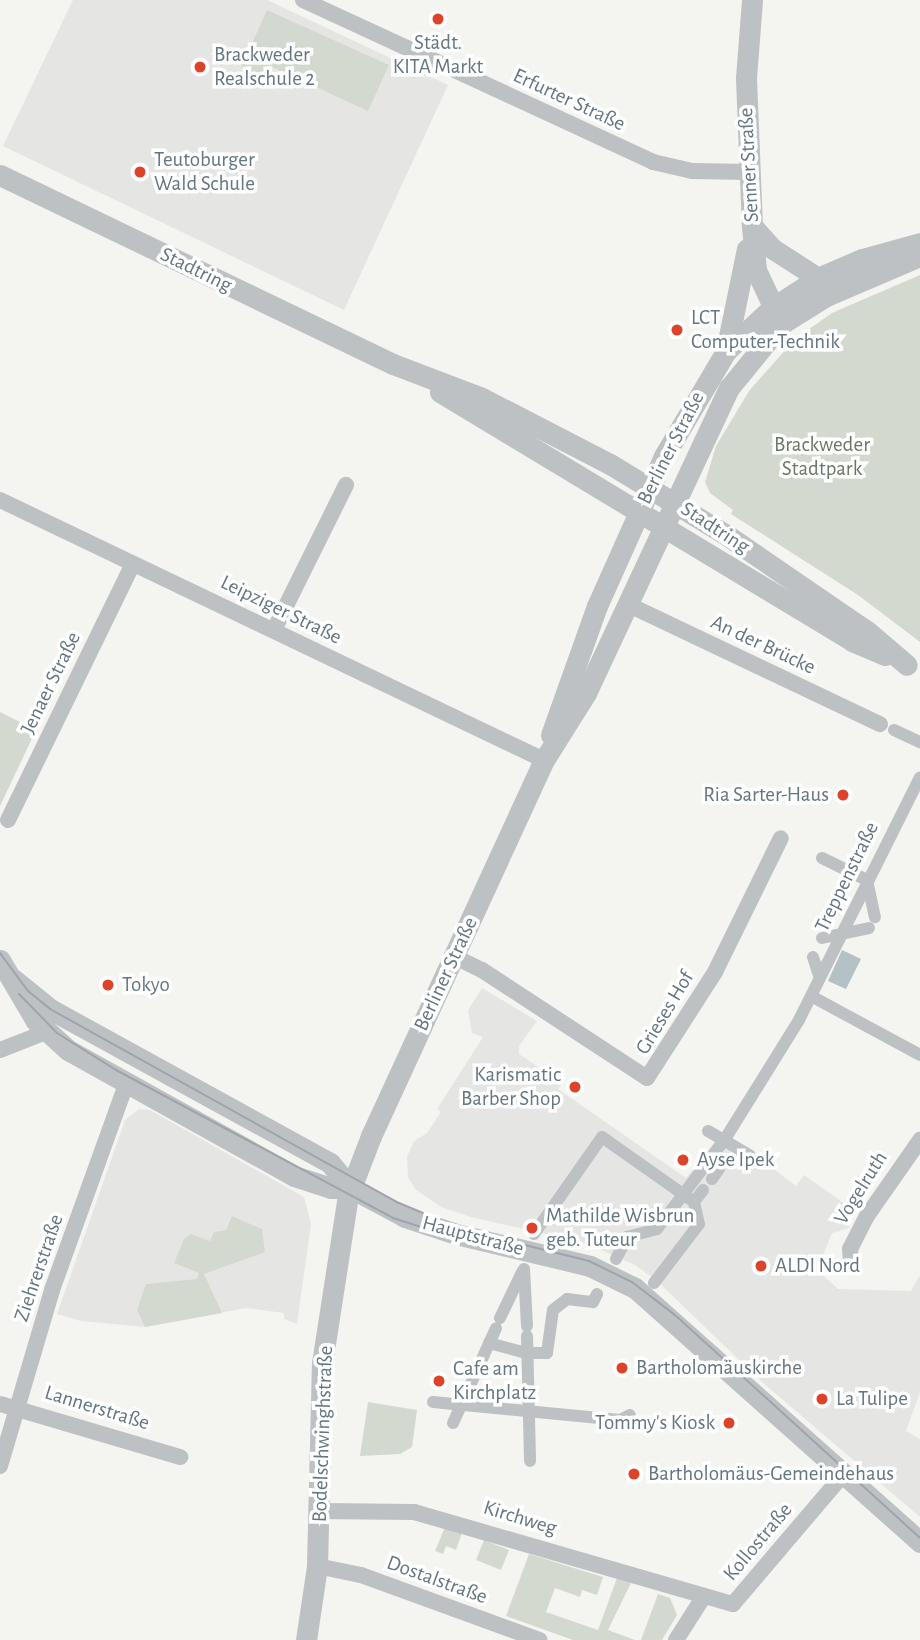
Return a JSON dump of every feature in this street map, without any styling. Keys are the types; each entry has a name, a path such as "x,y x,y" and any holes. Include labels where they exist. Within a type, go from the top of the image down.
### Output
{"street":[{"name":"Erfurter Straße","path":"303,0 653,162 692,171 748,172"},
{"name":"Senner Straße","path":"752,0 746,78 752,226 756,270 777,316"},
{"name":"Stadtring","path":"0,175 393,364 482,398 650,487 867,631 914,669"},
{"path":"752,226 773,249 818,278"},
{"path":"726,351 752,226"},
{"name":"Berliner Straße","path":"544,761 566,685 638,513 726,351 777,316 818,278 862,259 920,243"},
{"name":"Berliner Straße","path":"351,1188 544,761 586,693 729,388 777,316 920,256"},
{"name":"Stadtring","path":"393,364 663,530 852,641 914,669"},
{"path":"274,630 346,485"},
{"name":"Leipziger Straße","path":"0,500 544,761"},
{"name":"Jenaer Straße","path":"8,820 133,564"},
{"name":"An der Brücke","path":"627,604 920,742"},
{"name":"Treppenstraße","path":"615,1259 626,1237 657,1229 692,1182 730,1147 778,1054 799,1020 867,880 914,797 920,777"},
{"name":"Grieses Hof","path":"455,957 482,970 647,1078 715,972 781,838"},
{"path":"822,858 867,880 872,922 841,935 822,938"},
{"path":"813,957 820,978"},
{"name":"Hauptstraße","path":"0,960 46,1032 126,1085 294,1176 331,1188 351,1188"},
{"name":"Hauptstraße","path":"13,979 50,1009 330,1163 351,1188 430,1227 590,1266 635,1288 842,1476 920,1542"},
{"path":"811,996 920,1055"},
{"path":"785,1025 799,1020"},
{"path":"0,1050 46,1032"},
{"path":"776,1039 778,1054"},
{"name":"Ziehrerstraße","path":"0,1466 52,1290 126,1085"},
{"path":"708,1131 730,1147 748,1155"},
{"path":"534,1234 601,1137 694,1202 699,1224 654,1283"},
{"name":"Vogelruth","path":"850,1263 850,1249 867,1216 920,1140"},
{"name":"Bodelschwinghstraße","path":"306,1640 317,1566 322,1363 351,1188"},
{"path":"694,1202 703,1190"},
{"path":"453,1423 524,1269 530,1461"},
{"path":"489,1343 527,1353 547,1353 550,1316 559,1304 567,1299 593,1302 597,1294"},
{"path":"433,1402 620,1420 630,1415"},
{"name":"Lannerstraße","path":"0,1404 18,1406 180,1457"},
{"name":"Kollostraße","path":"676,1640 704,1596 733,1604 842,1476"},
{"name":"Kirchweg","path":"319,1511 385,1509 456,1521 704,1596"},
{"name":"Dostalstraße","path":"317,1566 361,1575 540,1640"}],"shaded area":[{"path":"73,0 267,0 448,85 344,310 3,146"},
{"path":"842,950 861,959 846,989 828,981"},
{"path":"482,988 537,1021 519,1046 519,1054 562,1083 558,1089 686,1178 717,1139 751,1152 796,1186 804,1175 848,1206 849,1228 832,1233 821,1260 824,1276 838,1289 911,1291 920,1275 920,1392 906,1431 920,1439 920,1517 762,1382 657,1281 635,1265 588,1244 471,1217 441,1207 415,1189 408,1177 407,1157 414,1141 427,1133 441,1112 437,1109 483,1037 472,1033 468,1010"},
{"path":"139,1109 150,1110 304,1197 311,1224 297,1324 284,1319 284,1313 246,1308 145,1327 81,1321 57,1314 125,1120"}],"green space":[{"path":"267,10 389,65 368,111 270,66 263,78 241,68"},
{"name":"Brackweder Stadtpark","path":"920,275 920,642 858,595 731,514 733,510 710,493 705,482 716,446 749,391 795,339 832,313"},
{"path":"0,712 36,730 0,806"},
{"path":"232,1216 262,1229 265,1252 204,1274 222,1313 145,1327 137,1310 146,1284 197,1279 199,1273 174,1263 184,1239 191,1234 210,1241 214,1232 226,1230"},
{"path":"368,1402 417,1410 412,1447 400,1454 360,1456"},
{"path":"445,1527 462,1533 456,1550 446,1546 443,1554 435,1551"},
{"path":"484,1540 509,1550 501,1570 476,1560"},
{"path":"529,1554 603,1577 597,1595 582,1590 580,1597 555,1588 546,1612 598,1630 617,1578 631,1583 608,1630 635,1640 573,1640 506,1616"},
{"path":"658,1594 670,1598 677,1615 662,1640 641,1640"}],"tram line":[{"path":"0,953 28,991 50,1009 399,1203 464,1230 589,1261 632,1282 675,1315 920,1538"},
{"path":"19,994 57,1033 116,1070 393,1218 472,1243"}],"place":[{"name":"Städt. KITA Markt","path":"438,19"},
{"name":"Brackweder Realschule 2","path":"200,67"},
{"name":"Teutoburger Wald Schule","path":"140,172"},
{"name":"LCT Computer-Technik","path":"677,330"},
{"name":"Ria Sarter-Haus","path":"843,795"},
{"name":"Tokyo","path":"108,985"},
{"name":"Karismatic Barber Shop","path":"575,1087"},
{"name":"Ayse Ipek","path":"683,1160"},
{"name":"Mathilde Wisbrun geb. Tuteur","path":"532,1228"},
{"name":"ALDI Nord","path":"761,1266"},
{"name":"Bartholomäuskirche","path":"622,1368"},
{"name":"Cafe am Kirchplatz","path":"439,1381"},
{"name":"La Tulipe","path":"822,1399"},
{"name":"Tommy's Kiosk","path":"729,1423"},
{"name":"Bartholomäus-Gemeindehaus","path":"634,1474"}]}
